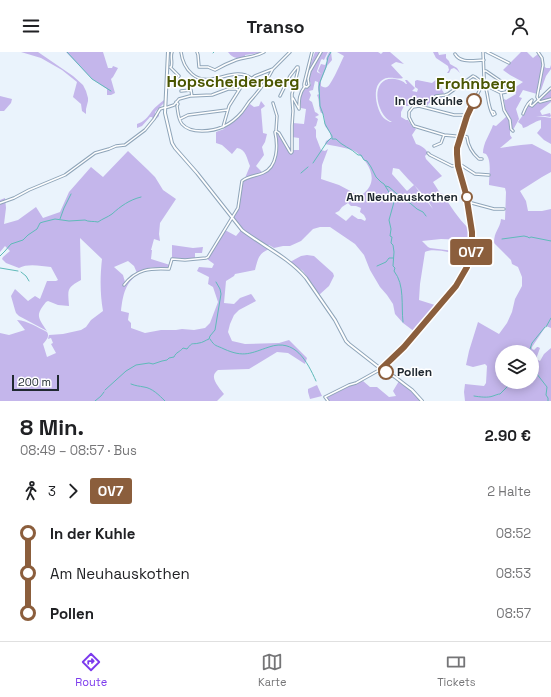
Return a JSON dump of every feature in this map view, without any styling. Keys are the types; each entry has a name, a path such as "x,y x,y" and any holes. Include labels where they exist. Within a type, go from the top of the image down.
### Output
{"street":[{"path":"168,52 165,107 166,120 173,146 238,226 249,235 276,252 301,272 335,320 347,343 381,369 395,377 422,401"},
{"path":"168,67 172,65 172,52"},
{"path":"181,52 182,59 187,70 196,78 212,80 227,75 240,73 252,78"},
{"path":"197,52 199,67 208,67 215,70 223,65 253,57 264,52"},
{"path":"176,102 178,104 177,106 180,119 183,125 187,128 197,131 212,131 223,127 234,120 241,113 256,96 273,69 290,52"},
{"path":"292,97 299,109 299,97 304,85 312,52"},
{"path":"304,85 307,87 309,85 308,79 310,71 321,52"},
{"path":"328,401 325,397 362,380 381,369 417,332 456,286 464,274 472,245 472,232 465,186 458,166 457,152 467,116 483,85 484,52"},
{"path":"487,52 509,63"},
{"path":"538,52 543,61 537,97 538,99"},
{"path":"455,54 457,58 463,60 484,60"},
{"path":"168,67 179,76 174,82"},
{"path":"276,131 279,133 291,153 294,111 292,94 298,67 290,76 280,96"},
{"path":"223,127 227,110 238,90 252,78 273,69"},
{"path":"483,85 501,93 507,91 508,89 505,84 497,78 484,71"},
{"path":"436,96 445,96 474,76 486,90 489,109 491,111"},
{"path":"174,105 174,103 182,98 212,95 233,88 238,90"},
{"path":"523,114 532,100 530,105 532,106 551,88"},
{"path":"181,91 191,90 192,96"},
{"path":"501,93 504,110 510,120 511,129 513,131"},
{"path":"538,99 540,102 551,99"},
{"path":"124,285 133,275 146,269 169,269 172,259 185,260 207,258 238,208 242,181 266,172 274,160 277,146 275,132 277,116 273,103"},
{"path":"0,203 66,175 95,153 116,146 125,145 141,133 154,119 161,108 174,105 177,106"},
{"path":"467,116 454,115 419,106 413,106 409,112 409,117 414,126 444,135 467,137 473,153 479,159 482,159"},
{"path":"180,119 188,116 227,110"},
{"path":"434,146 441,144 444,135"},
{"path":"428,153 452,166 461,165 469,171 489,175"},
{"path":"468,202 499,210 504,209"}],"shaded area":[{"path":"21,52 38,52 73,76 83,85 88,98 86,114 82,111 81,104 73,97 77,82 62,70 41,58"},
{"path":"66,52 103,52 108,68 112,68 113,66 118,68 111,79 115,93 107,95 107,89 92,79"},
{"path":"228,52 259,53 245,55 245,58 235,58"},
{"path":"315,52 328,52 324,60 321,60 317,71 321,74 318,71 321,64 325,65 329,52 331,52 332,60 327,66 321,81 321,86 326,87 329,86 344,56 337,52 378,52 381,54 383,52 390,52 404,64 396,62 391,65 403,78 384,79 377,86 376,96 378,107 382,116 390,122 392,122 386,118 382,112 377,97 381,84 386,80 395,79 407,84 405,80 407,80 415,88 412,91 417,92 418,89 415,87 415,81 417,80 432,83 437,79 440,79 440,86 444,93 440,103 433,101 427,106 418,104 404,106 401,112 401,117 408,120 416,129 412,135 416,144 422,146 426,150 428,153 425,156 426,159 442,176 433,182 440,193 443,194 454,212 468,228 466,212 469,225 470,248 469,258 460,277 445,297 444,296 461,273 467,257 434,250 425,252 419,300 438,306 415,332 403,323 395,314 393,304 380,287 370,270 364,255 355,244 330,227 313,229 301,241 290,246 274,248 269,245 267,246 244,231 233,217 238,208 242,182 246,178 250,166 246,155 242,150 237,148 232,154 222,145 216,143 216,132 224,129 235,120 250,104 254,107 259,106 261,101 265,106 261,109 263,133 267,134 262,147 264,155 256,166 262,172 256,176 266,172 275,160 277,133 285,145 293,150 299,150 299,138 292,137 293,123 304,124 306,109 301,108 300,99 304,90 311,84 309,79 309,68","holes":["315,81 318,82 319,94 317,95 321,113 324,116 325,126 330,133 331,138 326,141 325,144 346,148 356,152 365,161 371,172 371,183 363,194 356,194 339,185 321,179 322,165 328,149 325,151 321,150 314,127 316,126 318,119 315,117 319,115 315,112 312,102 309,100 311,95 309,91 313,90","393,168 399,169 414,185 407,191 392,174","414,185 422,193 433,209","348,203 351,206 361,208 360,212 364,215 366,219 365,221 352,215 346,221 335,213","441,239 468,240 468,254 430,248 422,241"]},
{"path":"433,52 438,52 439,55 446,54 446,58 450,64 457,68 460,73 454,68 447,73 449,70 448,66 436,58"},
{"path":"521,52 527,52 533,58 538,54 540,57 541,70 539,81 541,81 544,66 546,68 550,68 551,65 551,69 546,76 541,90 538,90 537,94 523,90 519,97 522,98 516,109 519,119 513,130 510,131 512,138 500,148 532,144 551,154 551,172 520,191 526,201 528,211 542,211 551,209 551,328 546,326 533,345 495,345 495,389 539,389 539,360 551,348 551,401 465,401 465,384 484,386 486,383 487,366 485,364 473,367 466,365 478,322 499,334 507,323 512,312 515,299 522,286 522,277 518,267 512,264 511,260 494,243 501,219 505,220 506,192 505,188 489,185 489,161 486,154 483,153 485,142 493,125 496,126 507,116 512,123 507,112 505,111 504,99 506,100 516,94 514,88 523,82 503,70"},
{"path":"551,89 551,102 540,111 542,115 550,113 551,116 536,116 551,118 551,144 537,133 541,128 541,120 523,128 518,122 523,115 525,115 523,114 529,101 537,103"},
{"path":"0,96 12,99 11,103 4,111 0,111"},
{"path":"164,100 164,103 155,112 155,115 159,113 159,116 153,119 150,117 142,126 137,128 137,124 146,119"},
{"path":"128,151 155,177 163,190 176,199 160,223 160,241 154,239 151,250 151,259 170,265 168,269 146,269 131,280 126,289 121,311 129,313 128,320 131,323 131,328 145,333 161,330 194,330 205,328 210,323 218,302 213,287 208,284 209,277 197,271 199,267 212,268 214,264 207,259 225,230 236,236 241,230 269,249 261,255 255,270 235,274 226,281 224,303 234,304 240,298 251,294 256,301 239,310 234,315 228,332 232,341 245,344 279,343 289,340 307,358 305,364 288,353 277,352 249,369 218,370 214,374 214,378 224,394 217,401 0,401 0,333 9,335 25,330 17,320 36,326 48,334 43,344 47,357 56,353 51,344 53,343 51,338 48,339 49,335 81,330 103,311 101,298 102,259 80,238 81,280 73,285 69,290 69,306 58,305 48,301 46,302 40,310 39,316 47,331 16,313 11,296 15,289 28,301 35,296 40,299 47,281 58,280 51,267 30,265 19,268 6,263 2,259 10,251 5,246 0,252 0,200 5,198 6,208 4,224 18,220 36,207 43,218 60,212 69,192 91,167 103,177","holes":["128,261 134,266 137,273 132,275 125,282 123,275 114,267"]},
{"path":"172,245 193,248 203,247 202,253 195,253 195,258 184,259 172,258"},
{"path":"301,256 314,256 333,273 334,276 329,286 319,295 303,271 290,262"},
{"path":"363,381 370,387 377,387 389,397 396,396 393,391 399,381 421,401 328,401 327,397 343,388"},
{"path":"317,385 322,396 310,399 308,389"}],"waterway":[{"path":"67,52 92,79 111,91"},
{"path":"331,52 320,82 320,106 325,124 332,136 332,139 336,139 358,155 361,155 364,160 367,161 376,177 384,184 394,202 389,220 391,229 390,236 392,237 391,243 393,245 394,252 394,271 400,282 402,295 403,322"},
{"path":"313,163 331,138"},
{"path":"301,173 308,167"},
{"path":"386,186 423,212 426,216"},
{"path":"60,219 71,194"},
{"path":"0,256 11,244 23,240 37,229 40,223 55,219 98,222 125,204 141,197"},
{"path":"502,239 524,236 551,241"},
{"path":"377,266 386,262 389,258 393,258"},
{"path":"0,268 18,271"},
{"path":"21,272 29,281"},
{"path":"105,390 126,371 136,365 149,363 153,364 167,360 174,357 183,348 187,349 192,344 201,343 209,339 215,330 221,294 216,282"},
{"path":"546,327 551,318"},
{"path":"531,345 545,327"},
{"path":"210,339 216,346 231,352 242,354 252,353 278,345 286,346 299,353 309,366 316,381"},
{"path":"539,377 547,387 546,395 548,401"},
{"path":"131,384 150,389 165,401"},
{"path":"474,396 489,397 500,394 505,389"},
{"path":"95,401 104,392"}],"bus line":[{"name":"OV7","path":"386,372 381,369 404,347 456,286 467,267 472,245 472,232 464,183 458,166 457,148 467,116 474,101"}],"place":[{"name":"In der Kuhle","path":"474,101"},
{"name":"Am Neuhauskothen","path":"467,197"},
{"name":"Pollen","path":"386,372"}],"district":[{"name":"Hopscheiderberg","path":"233,81"},
{"name":"Frohnberg","path":"476,83"}]}
